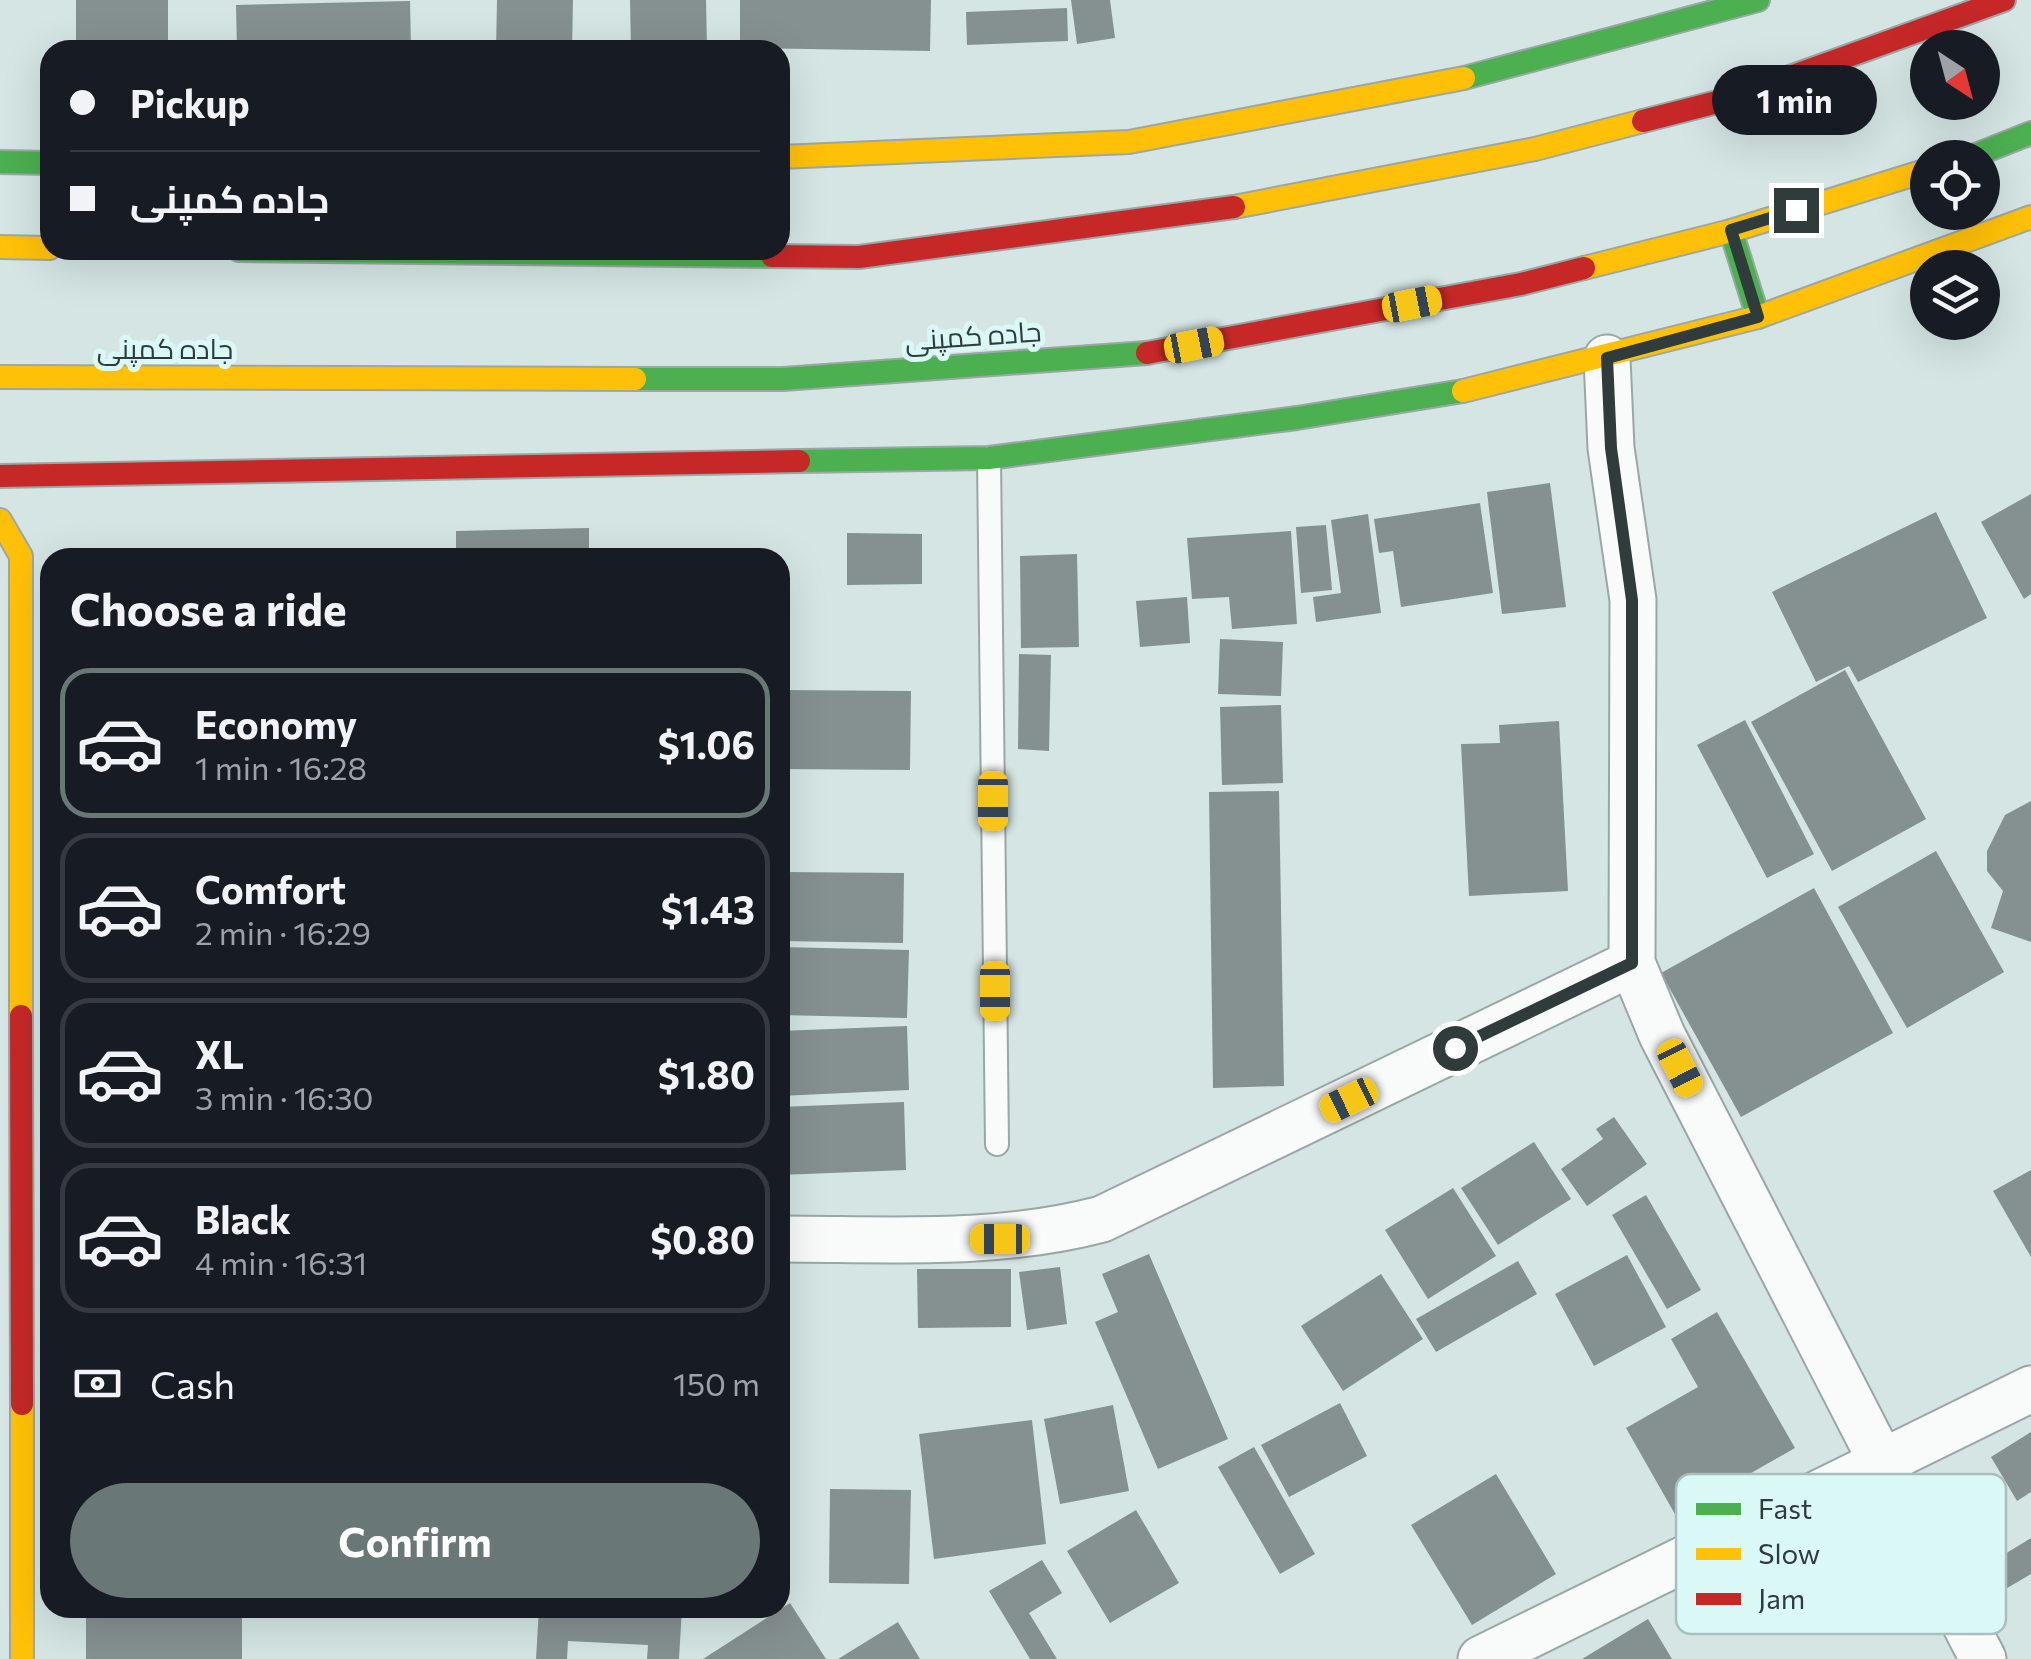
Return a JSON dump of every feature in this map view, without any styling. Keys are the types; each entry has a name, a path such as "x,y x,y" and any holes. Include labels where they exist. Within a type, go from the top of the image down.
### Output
{"main road":[{"path":"790,157 1129,142 1469,77 1758,0"},
{"path":"790,256 860,257 1210,212 1535,150 1729,100 2004,0"},
{"path":"2000,145 2031,133"},
{"path":"0,162 40,162"},
{"name":"جاده کمپنی","path":"0,377 783,379 1158,352 1521,284 1731,230 1910,175"},
{"path":"0,476 989,458 1316,415 1488,387 1758,317 2031,218"},
{"path":"1731,230 1758,317"},
{"path":"0,248 40,248"},
{"path":"0,520 21,556 37,1228 22,1659"}],"street":[{"path":"1607,358 1611,448 1632,600 1632,963 1662,1034 1888,1474"},
{"path":"790,1239 1000,1239 1047,1234 1102,1219 1632,963"},
{"path":"1862,1474 2031,1389"},
{"path":"1481,1659 1676,1564"},
{"path":"1970,1634 1983,1659"}],"lane":[{"path":"989,458 996,1144"}],"building":[{"path":"76,0 168,0 168,40 76,40"},
{"path":"497,0 573,0 572,40 496,40"},
{"path":"630,0 706,0 707,40 631,40"},
{"path":"740,0 931,0 930,51 790,49 790,40 740,40"},
{"path":"1071,0 1110,0 1115,38 1077,44"},
{"path":"410,1 411,40 237,40 236,5"},
{"path":"1067,8 1068,41 967,45 966,12"},
{"path":"1550,483 1566,607 1502,614 1487,492"},
{"path":"2031,494 2031,594 2024,599 1981,522"},
{"path":"1480,503 1493,593 1401,607 1393,551 1379,553 1374,519"},
{"path":"1936,512 1987,618 1858,682 1849,666 1816,682 1772,592"},
{"path":"1368,514 1381,613 1316,622 1313,597 1341,593 1331,520"},
{"path":"1326,525 1332,590 1301,593 1296,527"},
{"path":"589,528 589,548 456,548 456,531"},
{"path":"1291,531 1297,624 1232,629 1229,597 1192,599 1187,538"},
{"path":"847,533 922,534 922,584 847,585"},
{"path":"1077,554 1079,647 1021,648 1020,556"},
{"path":"1187,597 1190,643 1140,647 1136,601"},
{"path":"1220,639 1283,642 1281,696 1218,694"},
{"path":"1019,654 1051,655 1049,751 1018,749"},
{"path":"1845,670 1926,819 1832,871 1751,722"},
{"path":"790,690 911,691 910,770 790,769"},
{"path":"1281,705 1283,783 1222,785 1220,707"},
{"path":"1745,720 1814,854 1767,878 1697,745"},
{"path":"1559,721 1568,891 1469,896 1461,744 1500,743 1499,725"},
{"path":"1279,791 1284,1086 1213,1088 1209,792"},
{"path":"2031,801 2031,942 1991,928 2003,891 1987,871 1987,851 2005,815"},
{"path":"1936,851 2004,972 1907,1028 1838,907"},
{"path":"790,872 904,873 903,943 790,941"},
{"path":"1814,888 1893,1033 1741,1117 1661,973"},
{"path":"790,947 909,950 907,1018 790,1015"},
{"path":"907,1026 909,1090 790,1096 790,1031"},
{"path":"904,1102 906,1170 790,1175 790,1107"},
{"path":"1614,1117 1647,1164 1587,1206 1561,1169 1603,1139 1596,1129"},
{"path":"1534,1142 1571,1199 1498,1245 1461,1188"},
{"path":"2031,1170 2031,1257 1993,1191"},
{"path":"1453,1188 1496,1256 1428,1299 1385,1230"},
{"path":"1646,1195 1701,1290 1667,1309 1612,1215"},
{"path":"1149,1254 1228,1439 1158,1469 1095,1322 1118,1312 1102,1274"},
{"path":"1627,1255 1666,1327 1594,1366 1555,1294"},
{"path":"1518,1261 1537,1294 1436,1352 1416,1319"},
{"path":"1060,1267 1067,1324 1027,1330 1019,1272"},
{"path":"917,1269 1011,1269 1011,1327 918,1328"},
{"path":"1381,1274 1423,1339 1343,1391 1301,1326"},
{"path":"1717,1312 1795,1448 1750,1474 1676,1474 1676,1516 1626,1428 1698,1387 1671,1339"},
{"path":"1340,1403 1367,1456 1289,1497 1261,1445"},
{"path":"1113,1405 1129,1491 1060,1504 1044,1419"},
{"path":"1032,1420 1046,1544 934,1559 919,1434"},
{"path":"2031,1432 2031,1492 2017,1501 2006,1482 2006,1474 2001,1474 1991,1457"},
{"path":"1254,1447 1315,1554 1280,1574 1218,1467"},
{"path":"1496,1474 1556,1574 1472,1625 1411,1525"},
{"path":"830,1489 911,1490 909,1584 829,1583"},
{"path":"1136,1510 1179,1583 1110,1623 1067,1551"},
{"path":"2031,1538 2031,1574 2006,1589 2006,1553"},
{"path":"1042,1560 1062,1593 1029,1613 1057,1659 1030,1659 989,1591"},
{"path":"790,1603 826,1659 703,1659 767,1618 790,1618"},
{"path":"86,1618 242,1618 242,1659 86,1659"},
{"path":"538,1618 681,1618 679,1659 647,1659 648,1645 568,1641 567,1659 536,1659"},
{"path":"1648,1619 1672,1659 1582,1659"},
{"path":"898,1622 920,1659 838,1659"}],"traffic: fast":[{"path":"1464,78 1758,0"},
{"path":"2000,145 2031,133"},
{"path":"0,162 40,163"},
{"path":"1731,231 1758,317"},
{"path":"635,379 783,379 1147,353"},
{"path":"799,461 989,458 1297,418 1463,391"}],"traffic: slow":[{"path":"790,157 1129,142 1464,78"},
{"path":"1234,207 1535,149 1643,121"},
{"path":"1584,268 1731,231 1910,176"},
{"path":"1463,391 1758,317 2031,217"},
{"path":"0,247 40,248"},
{"path":"0,377 635,379"},
{"path":"0,520 21,556 21,1016"},
{"path":"22,1404 22,1659"}],"traffic: jam":[{"path":"1643,121 1729,99 2004,0"},
{"path":"790,256 859,257 1234,207"},
{"path":"1147,353 1521,284 1584,268"},
{"path":"0,476 799,461"},
{"path":"21,1016 22,1404"}],"route":[{"path":"1455,1048 1632,963 1632,600 1611,448 1607,358 1758,317 1731,230 1796,210"}]}
